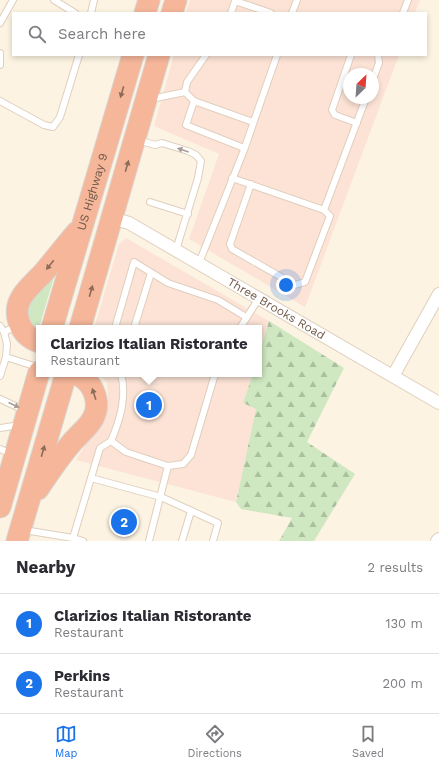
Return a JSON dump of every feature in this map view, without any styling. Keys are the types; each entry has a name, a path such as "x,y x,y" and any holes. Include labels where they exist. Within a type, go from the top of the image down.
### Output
{"highway":[{"path":"172,12 176,0"},
{"name":"US Highway 9","path":"82,324 159,56"},
{"name":"US Highway 9","path":"53,325 130,58"},
{"path":"36,341 8,328 23,295 83,224"},
{"path":"19,535 65,377"},
{"path":"29,502 70,445 91,422 95,413 96,398 94,391 89,382 81,377"},
{"path":"0,507 7,452 26,418 36,380"}],"street":[{"name":"Three Brooks Road","path":"112,218 129,222 439,403"},
{"path":"393,376 439,294"}],"lane":[{"path":"0,24 13,0"},
{"path":"54,0 73,12"},
{"path":"92,12 94,0"},
{"path":"292,12 297,0"},
{"path":"403,12 408,0"},
{"path":"231,12 235,1 268,12"},
{"path":"0,53 0,65"},
{"path":"0,101 44,125 53,127 60,117 79,56"},
{"path":"185,92 187,82 205,56"},
{"path":"199,263 244,148 277,56"},
{"path":"351,56 332,110 335,115 357,123"},
{"path":"377,68 379,63 378,56"},
{"path":"146,101 185,92"},
{"path":"185,92 194,101 253,122"},
{"path":"194,101 186,125 244,148"},
{"path":"324,210 364,104"},
{"path":"135,139 155,145 162,143 196,155 202,163 176,250"},
{"path":"232,178 251,184 324,210 330,216 306,282 295,285 232,249 230,244 251,184"},
{"path":"150,202 188,214"},
{"path":"116,325 134,262 168,282 218,300 246,317"},
{"path":"135,325 151,272"},
{"path":"242,325 259,298"},
{"path":"0,376 6,357 8,328"},
{"path":"6,357 36,367"},
{"path":"73,538 100,448 111,441 118,424 124,398 121,377"},
{"path":"111,441 126,452 168,466 183,464 191,455 214,377"},
{"path":"0,399 26,418"},
{"path":"0,428 26,418"},
{"path":"149,541 168,466"},
{"path":"91,478 161,497 218,523 213,541"},
{"path":"182,541 191,511"},
{"path":"19,535 73,538 83,541"}],"shaded area":[{"path":"190,0 420,0 415,12 186,12"},
{"path":"174,56 399,56 305,307 189,239 219,154 154,126"},
{"path":"126,238 269,321 262,344 262,325 95,325 119,244"},
{"path":"102,377 252,377 243,403 256,409 236,502 76,460 100,422 108,401 107,382"}],"green space":[{"path":"57,267 40,325 36,325 36,332 30,330 25,302"},
{"path":"269,321 344,368 307,442 355,474 314,541 279,541 292,518 241,509 236,502 256,409 243,403 252,377 262,377 262,344"}],"place":[{"name":"Clarizios Italian Ristorante","path":"149,405"},
{"name":"Perkins","path":"124,522"}]}
